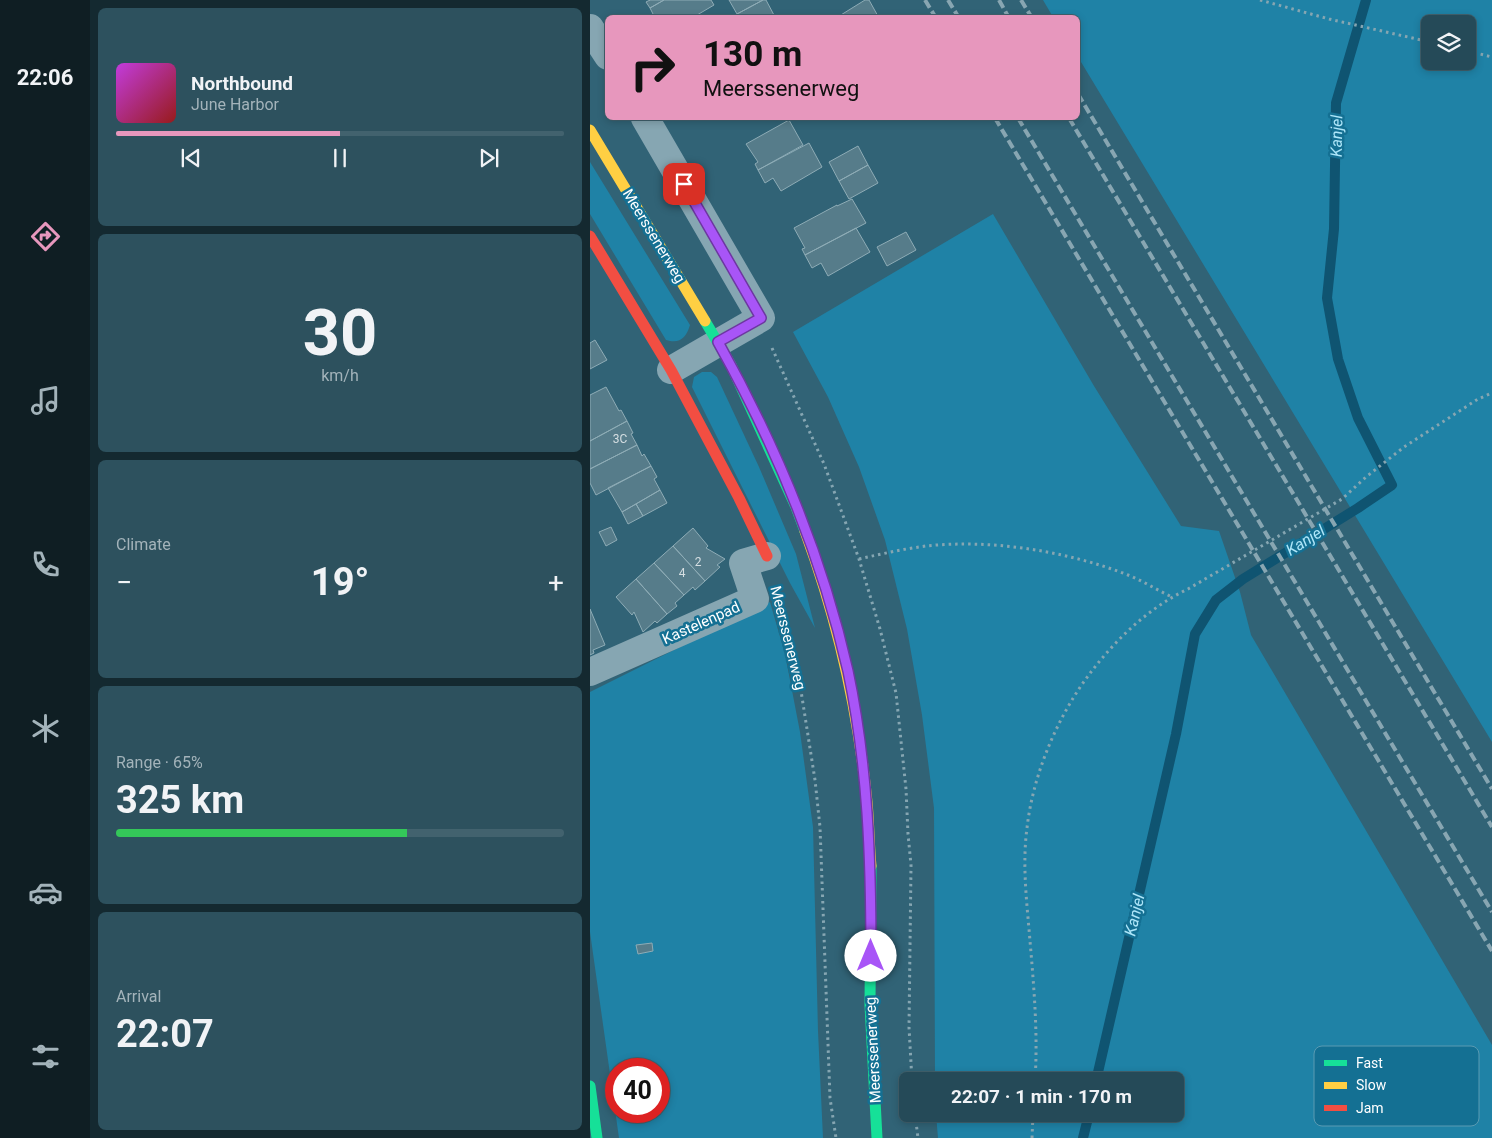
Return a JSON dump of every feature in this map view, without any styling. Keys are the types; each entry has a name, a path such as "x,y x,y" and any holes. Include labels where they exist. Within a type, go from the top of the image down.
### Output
{"street":[{"path":"590,28 605,51"},
{"path":"646,120 761,318 671,370"},
{"name":"Meerssenerweg","path":"590,130 718,342 755,415 796,507 829,602 848,671 867,802 870,874 871,1023 878,1132 882,1138"},
{"path":"590,236 671,370 739,498 767,556"},
{"name":"Kastelenpad","path":"590,672 755,600 743,563 767,556"},
{"path":"590,1086 597,1138"}],"path":[{"path":"1260,0 1329,19 1421,40"},
{"path":"1476,53 1492,57"},
{"path":"1036,1072 1037,1045 1025,888 1027,828 1039,772 1076,692 1110,649 1141,620 1172,597 1342,499 1404,447 1478,399 1492,393"},
{"path":"859,559 886,552 927,546 1007,546 1066,556 1093,564 1128,575 1172,597"},
{"name":"Meerssenerweg","path":"780,603 796,659 815,780 820,827 830,1098 836,1138"},
{"path":"916,1122 918,1138"},
{"path":"1032,1138 1033,1122"}],"shaded area":[{"path":"1043,0 1492,0 1492,742 1080,60 1080,15 1052,15"},
{"path":"590,162 690,325 682,339 675,341 666,340 590,214"},
{"path":"993,214 1094,386 1181,526 1219,531 1240,592 1251,635 1492,1045 1492,1138 938,1138 937,1122 1184,1122 1184,1072 935,1072 934,808 922,715 907,629 885,540 859,467 828,397 793,332"},
{"path":"702,372 711,372 717,377 759,467 796,554 815,628 790,583 692,387 694,377"},
{"path":"770,602 785,654 800,732 813,827 818,1031 823,1138 619,1138 617,1123 670,1123 670,1058 608,1058 590,932 590,692"}],"building":[{"path":"650,0 664,0 650,8 646,2"},
{"path":"664,0 711,0 714,5 697,15 654,15 650,8"},
{"path":"729,0 763,0 737,14"},
{"path":"766,0 774,15 738,15"},
{"path":"865,0 869,0 877,15 841,15"},
{"path":"789,120 803,145 758,170 755,164 758,162 746,144"},
{"path":"809,143 822,167 781,191 773,178 765,183 758,170"},
{"path":"858,146 868,165 839,181 829,162"},
{"path":"868,165 878,183 849,199 839,181"},
{"path":"852,199 866,223 805,255 802,249 805,248 794,228"},
{"path":"856,228 870,252 828,276 821,263 812,268 805,255"},
{"path":"906,232 916,250 887,266 877,247"},
{"path":"595,340 607,360 590,369 590,343"},
{"path":"606,387 619,411 621,410 627,421 590,441 590,395"},
{"path":"627,421 637,445 590,469 590,441"},
{"path":"637,445 642,456 644,454 651,466 596,495 590,483 590,469"},
{"path":"651,466 657,477 654,479 660,490 622,512 608,488"},
{"path":"660,490 667,503 643,516 636,504"},
{"path":"636,504 643,516 628,524 622,512"},
{"path":"611,527 617,540 606,546 599,532"},
{"path":"693,528 708,546 706,548 725,559 717,565 720,567 705,581 673,546"},
{"path":"673,546 705,581 695,590 693,587 684,595 654,563"},
{"path":"654,563 684,595 675,603 677,606 667,614 636,579"},
{"path":"636,579 667,614 657,623 655,621 643,632 634,612 632,615 616,597"},
{"path":"590,609 605,645 593,650 594,653 590,655"},
{"path":"652,943 653,951 638,954 636,945"}],"waterway":[{"name":"Kanjel","path":"1098,1072 1176,734 1195,634 1216,600 1243,579 1392,485 1358,418 1338,359 1327,298 1334,229 1336,103 1366,0"},
{"name":"Kanjel","path":"1083,1138 1087,1122"}],"railway":[{"path":"925,0 934,15"},
{"path":"948,0 957,15"},
{"path":"999,0 1007,15"},
{"path":"1021,0 1030,15"},
{"path":"1080,97 1492,789"},
{"path":"996,120 1492,951"},
{"path":"1019,120 1492,912"},
{"path":"1070,120 1492,827"}],"traffic: fast":[{"path":"705,321 731,365 796,507 805,531"},
{"path":"871,866 870,1005 877,1138"},
{"path":"590,1086 597,1138"}],"traffic: slow":[{"path":"590,130 705,321"},
{"path":"805,531 827,597 852,698 868,810 871,866"}],"traffic: jam":[{"path":"590,236 671,370 739,498 767,556"}],"route":[{"path":"684,184 761,318 718,342 755,415 796,507 829,602 848,671 867,802 871,956"}]}
